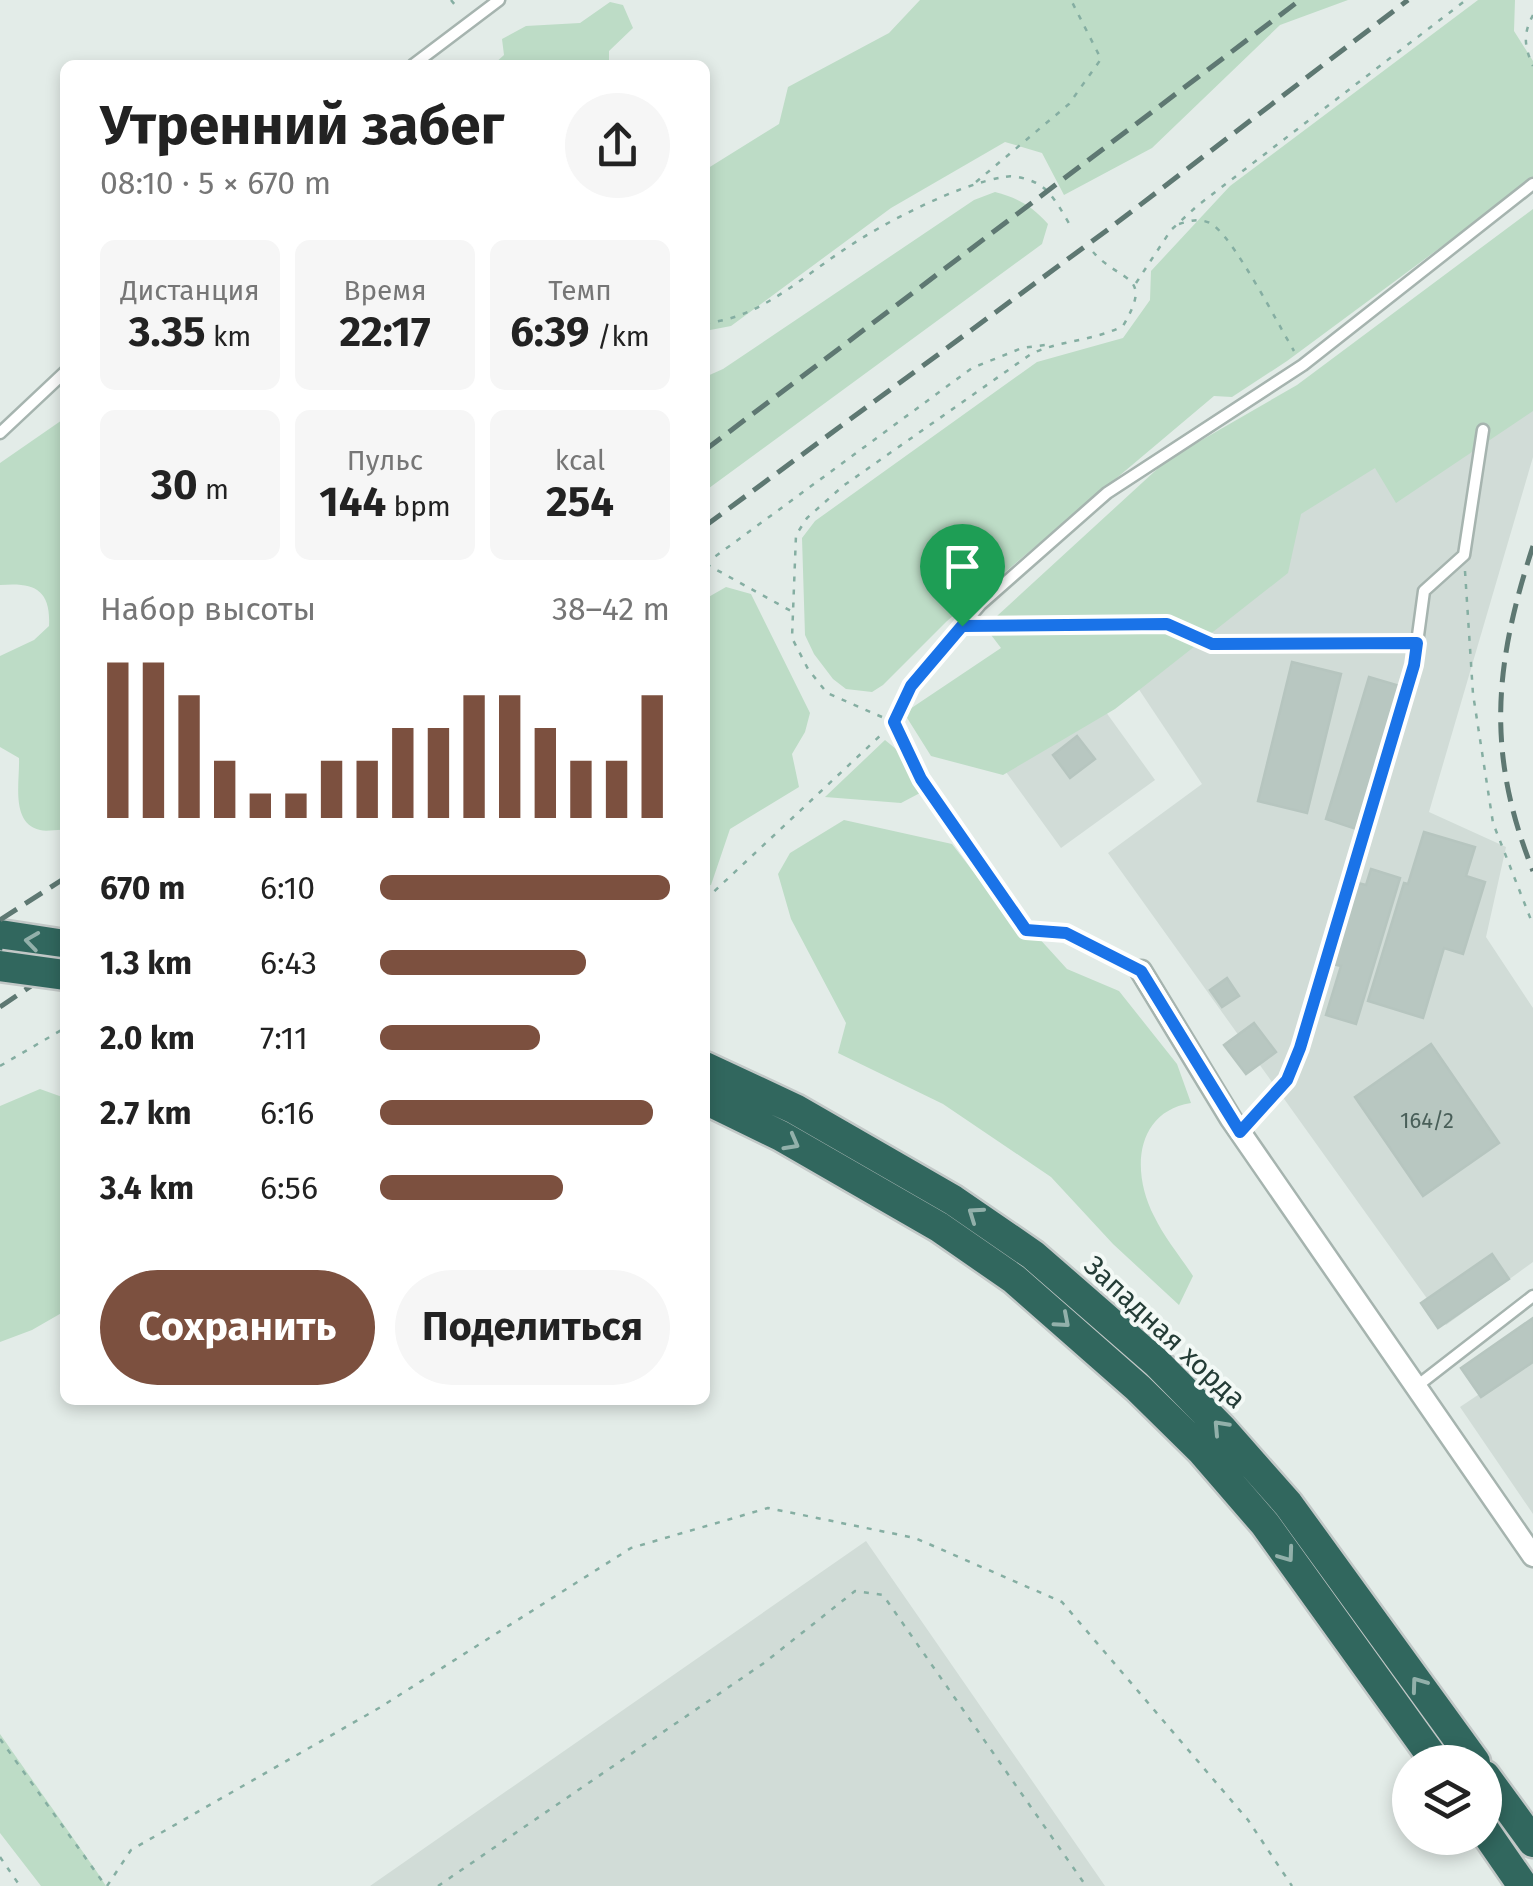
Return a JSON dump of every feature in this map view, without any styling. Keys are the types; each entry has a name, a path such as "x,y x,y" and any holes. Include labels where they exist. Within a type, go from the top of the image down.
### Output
{"highway":[{"path":"0,935 60,944"},
{"path":"0,966 60,973"},
{"name":"Западная хорда","path":"710,1069 795,1109 953,1200 1033,1255 1157,1364 1221,1428 1288,1504 1464,1745"},
{"path":"710,1101 781,1136 938,1226 1014,1279 1138,1388 1201,1450 1265,1524 1424,1745"},
{"path":"1502,1799 1533,1842"},
{"path":"1501,1855 1523,1886"}],"street":[{"path":"1141,971 1240,1132 1533,1556"}],"lane":[{"path":"421,60 500,0"},
{"path":"1141,971 1066,933 1026,930 921,779 894,722 911,686 981,604 1107,493 1302,366 1533,184"},
{"path":"0,432 60,377"},
{"path":"1240,1132 1287,1080 1300,1048 1408,684 1424,592 1464,555 1484,430"},
{"path":"1416,1386 1533,1296"}],"path":[{"path":"972,186 1068,104 1101,59 1070,0"},
{"path":"1135,284 1144,265 1174,226 1466,0"},
{"path":"1533,15 1525,45 1533,66"},
{"path":"710,323 766,302 846,247 899,218 972,186 1009,175 1036,182 1047,190 1072,228"},
{"path":"1174,226 1191,220 1215,226 1235,251 1302,366"},
{"path":"710,559 972,368 1022,348 1084,339 1123,326 1138,294 1135,284 1094,252"},
{"path":"710,895 894,722 827,692 792,638 796,535 808,518 843,486 1050,344"},
{"path":"1464,555 1474,694 1493,823 1533,925"},
{"path":"710,567 792,612"},
{"path":"962,626 1167,624 1212,644 1417,643"},
{"path":"0,1066 60,1031"},
{"path":"0,1739 106,1886 131,1850 380,1708 631,1548 768,1508 915,1538 1062,1602 1248,1820 1292,1886"},
{"path":"438,1886 764,1663 855,1591 884,1595 1086,1886"},
{"path":"0,1857 20,1886"}],"shaded area":[{"path":"1471,309 1533,405 1533,457 1429,812 1506,847 1486,937 1533,1008 1533,1262 1446,1325 1108,853 1202,784 1088,613"},
{"path":"1090,690 1155,780 1061,848 996,758"},
{"path":"1533,1358 1533,1514 1460,1407"},
{"path":"866,1541 1105,1886 370,1886"}],"green space":[{"path":"920,0 1348,0 1280,25 1152,148 1064,195 1042,153 1005,142 891,208 731,326 710,330 710,167 779,124 788,87 889,33"},
{"path":"1478,0 1515,0 1514,31 1533,61 1533,179 1287,361 1232,397 1214,396 947,621 883,685 872,692 846,689 833,679 805,635 802,538 815,521 1037,362 1123,338 1150,300 1151,271 1230,186"},
{"path":"610,2 623,5 633,28 609,51 609,60 498,60 504,55 502,39 526,26 580,23"},
{"path":"995,192 1024,204 1048,224 1042,244 710,487 710,375 974,200"},
{"path":"1533,209 1533,411 1396,503 1375,468 1301,514 1288,573 1115,709 1003,775 931,756 904,713 1001,648 985,627 1167,460 1297,385"},
{"path":"60,421 60,830 40,830 24,819 19,800 19,758 0,747 0,656 34,640 49,626 49,613 38,590 0,585 0,463"},
{"path":"726,587 751,594 810,713 805,732 792,754 799,787 730,829 710,885 710,596"},
{"path":"885,740 907,758 920,793 901,803 825,797"},
{"path":"844,820 952,844 1006,914 1037,936 1067,969 1119,991 1177,1064 1191,1103 1158,1118 1143,1146 1141,1163 1142,1181 1154,1216 1193,1276 1179,1305 1113,1244 1051,1177 943,1104 838,1053 846,1023 791,919 778,874 790,853"},
{"path":"40,1089 60,1096 60,1314 0,1342 0,1106"},
{"path":"0,1734 106,1886 41,1886 0,1833"}],"building":[{"path":"1292,662 1341,674 1307,813 1258,801"},
{"path":"1369,677 1400,686 1356,829 1326,819"},
{"path":"1077,736 1095,759 1070,778 1053,755"},
{"path":"1424,832 1475,847 1466,876 1485,882 1463,954 1444,948 1423,1018 1368,1001"},
{"path":"1371,869 1400,878 1356,1024 1326,1015 1341,966 1333,964 1358,883 1366,885"},
{"path":"1227,978 1239,996 1222,1007 1210,990"},
{"path":"1254,1023 1276,1052 1246,1074 1224,1045"},
{"path":"1431,1044 1499,1143 1423,1196 1355,1097"},
{"path":"1492,1254 1509,1279 1438,1328 1421,1303"},
{"path":"1533,1318 1533,1362 1481,1397 1461,1368"}],"railway":[{"path":"710,446 1300,0"},
{"path":"710,522 1106,231 1408,0"},
{"path":"1533,546 1510,631 1501,709 1508,787 1533,871"},
{"path":"0,920 60,881"},
{"path":"0,1007 60,966"}],"route":[{"path":"1167,624 1212,644 1417,643 1414,665 1300,1048 1287,1080 1240,1132 1141,971 1066,933 1026,930 921,779 894,722 911,686 962,626 1167,624"}]}
